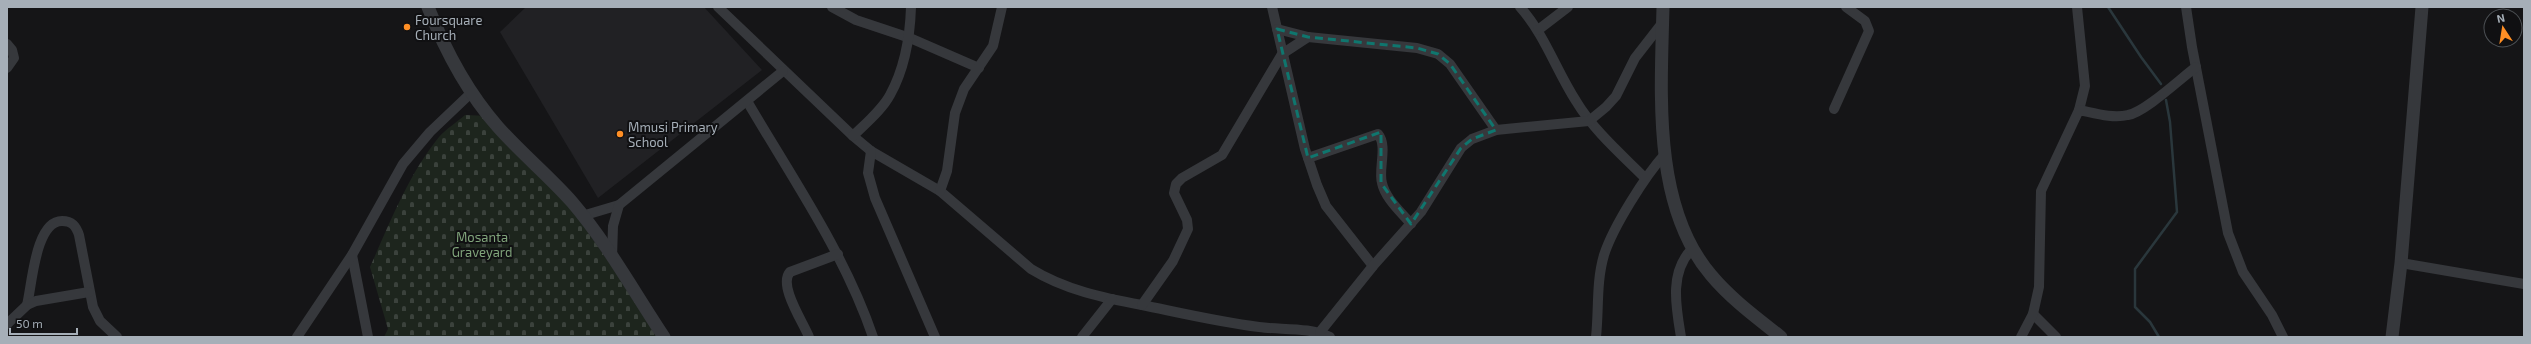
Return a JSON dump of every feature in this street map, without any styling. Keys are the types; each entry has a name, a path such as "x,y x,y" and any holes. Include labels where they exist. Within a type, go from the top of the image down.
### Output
{"street":[{"path":"428,7 438,33 471,93 497,126 562,192 582,216 612,258 664,337"},
{"path":"718,7 783,71 871,151 940,192 1031,268 1048,279 1068,288 1214,321 1284,331 1320,332 1330,337"},
{"path":"832,7 856,20 910,38 979,68"},
{"path":"853,136 890,96 902,66 910,38 911,7"},
{"path":"940,192 948,171 955,113 964,89 993,46 1002,7"},
{"path":"1272,7 1308,158 1326,206 1374,266"},
{"path":"1520,7 1538,30 1566,84 1589,121 1645,178"},
{"path":"1538,30 1568,7"},
{"path":"1663,7 1665,154 1678,215 1692,248 1720,286 1781,337"},
{"path":"1834,110 1869,31 1865,21 1846,7"},
{"path":"2021,337 2033,314 2039,287 2041,191 2079,110 2085,86 2077,7"},
{"path":"2186,7 2228,234 2243,272 2283,337"},
{"path":"2392,337 2401,263 2422,7"},
{"path":"1320,332 1425,206 1461,148 1472,139 1496,130 1589,121 1606,107 1616,96 1635,58 1663,22"},
{"path":"1277,30 1308,37 1417,48 1438,54 1450,64 1496,130"},
{"path":"1142,305 1174,261 1188,229 1188,220 1174,193 1176,184 1182,178 1222,155 1282,54 1308,37"},
{"path":"7,44 12,50 14,58 7,68"},
{"path":"2079,110 2114,116 2130,115 2151,102 2196,67"},
{"path":"582,216 619,205 783,71"},
{"path":"297,337 352,255 403,164 430,132 471,93"},
{"path":"747,101 838,254 855,289 873,337"},
{"path":"1308,158 1378,134 1381,140 1381,177 1383,188 1411,224"},
{"path":"871,151 868,173 874,198 935,337"},
{"path":"1596,337 1598,289 1604,255 1611,238 1645,178 1665,154"},
{"path":"612,258 613,226 619,205"},
{"path":"27,305 41,238 51,226 59,221 69,221 76,227 82,246 89,292 93,307 100,321 117,337"},
{"path":"1681,337 1676,299 1678,274 1683,258 1692,248"},
{"path":"809,337 791,299 785,283 786,276 790,272 838,254"},
{"path":"352,255 368,337"},
{"path":"2401,263 2524,284"},
{"path":"7,324 27,305 36,301 89,292"},
{"path":"1082,337 1112,299"},
{"path":"2033,314 2056,337"}],"highlighted area":[{"path":"1277,29 1308,37 1417,48 1438,54 1450,64 1496,130 1472,139 1461,148 1411,224 1381,183 1381,132 1308,158"}],"shaded area":[{"name":"Mmusi Primary School","path":"526,7 704,7 762,70 598,198 500,32"}],"green space":[{"name":"Mosanta Graveyard","path":"465,115 489,116 562,194 660,337 384,337 388,329 370,267 400,200 418,167 439,137"}],"waterway":[{"path":"2108,7 2161,84"},
{"path":"2159,337 2150,322 2135,307 2135,269 2177,212 2170,122 2166,100"}],"place":[{"name":"Foursquare Church","path":"407,27"},
{"name":"Mmusi Primary School","path":"620,134"}]}
